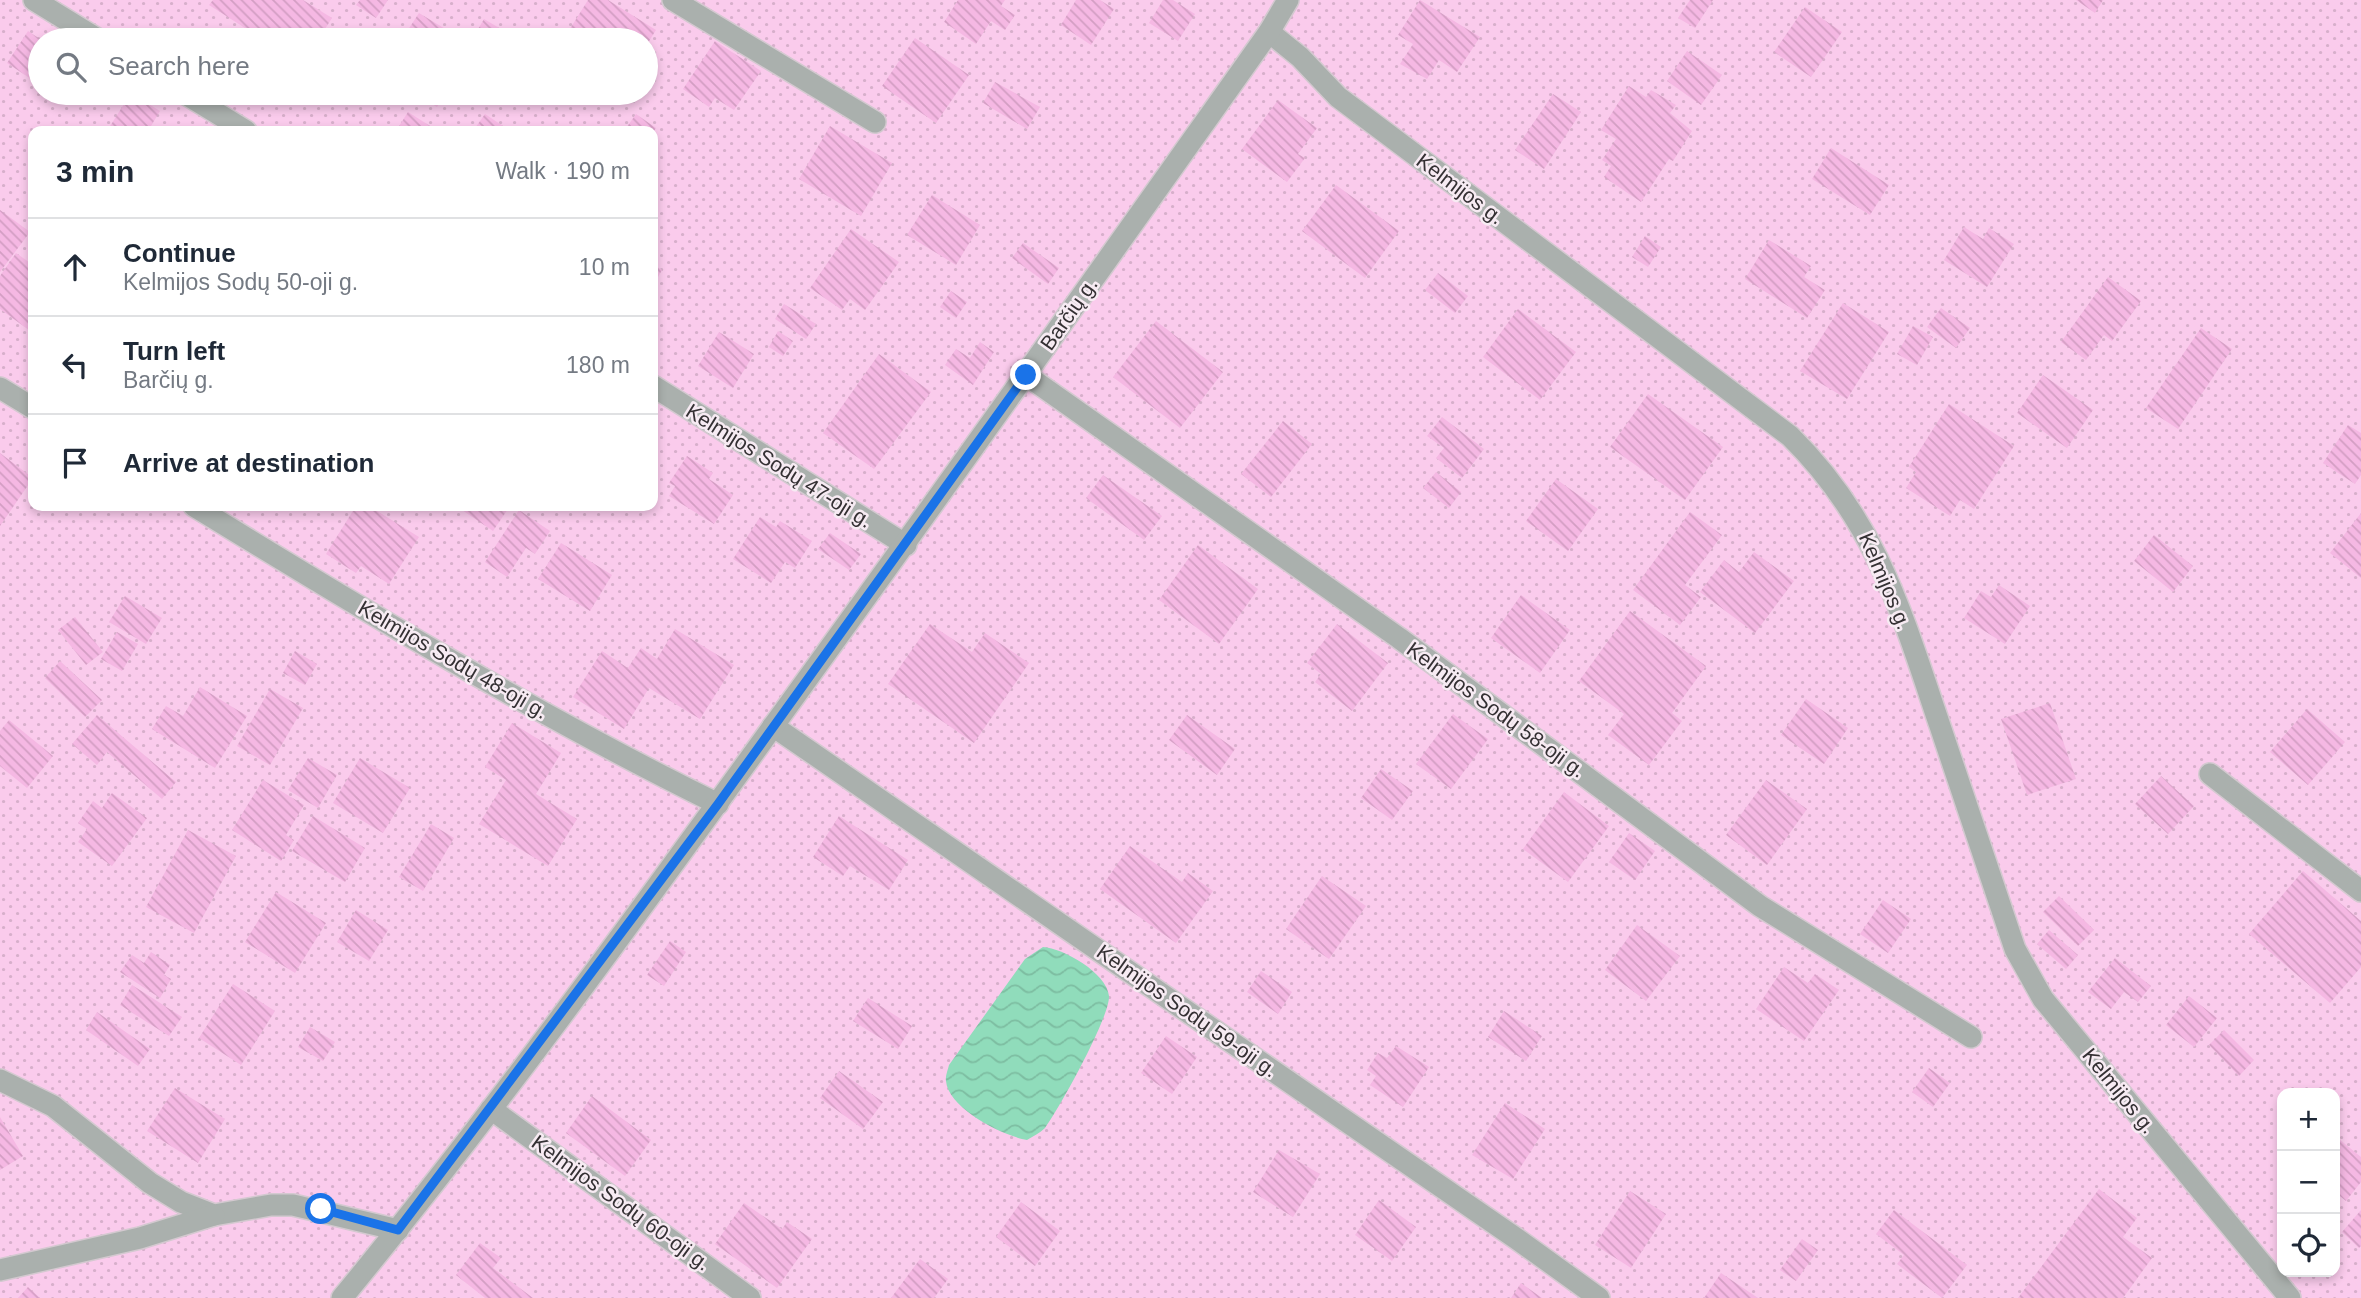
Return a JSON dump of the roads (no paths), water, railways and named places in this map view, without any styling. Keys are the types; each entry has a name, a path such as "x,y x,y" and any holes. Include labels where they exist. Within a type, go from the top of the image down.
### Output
{"street":[{"path":"34,0 80,28"},
{"path":"673,0 875,121"},
{"name":"Barčių g.","path":"342,1298 491,1109 718,804 906,545 1269,32 1288,0"},
{"name":"Kelmijos g.","path":"1269,32 1300,57 1338,97 1790,436 1839,489 1863,527 1900,609 2015,949 2043,999 2290,1298"},
{"path":"204,105 238,126"},
{"name":"Kelmijos Sodų 58-oji g.","path":"1026,375 1399,638 1760,906 1971,1037"},
{"path":"0,388 28,405"},
{"name":"Kelmijos Sodų 47-oji g.","path":"658,389 906,545"},
{"name":"Kelmijos Sodų 48-oji g.","path":"202,511 424,646 629,760 718,804"},
{"name":"Kelmijos Sodų 59-oji g.","path":"773,726 1517,1238 1599,1298"},
{"path":"2210,774 2361,891"},
{"path":"0,1080 53,1106 150,1182 181,1202 214,1215"},
{"name":"Kelmijos Sodų 60-oji g.","path":"491,1109 750,1298"},
{"path":"0,1269 140,1238 214,1215 271,1205 293,1205 398,1230"}],"water":[{"path":"1043,947 1083,963 1101,979 1109,996 1093,1042 1061,1102 1045,1128 1027,1140 991,1127 966,1110 949,1091 946,1077 949,1065 1025,959"}]}
